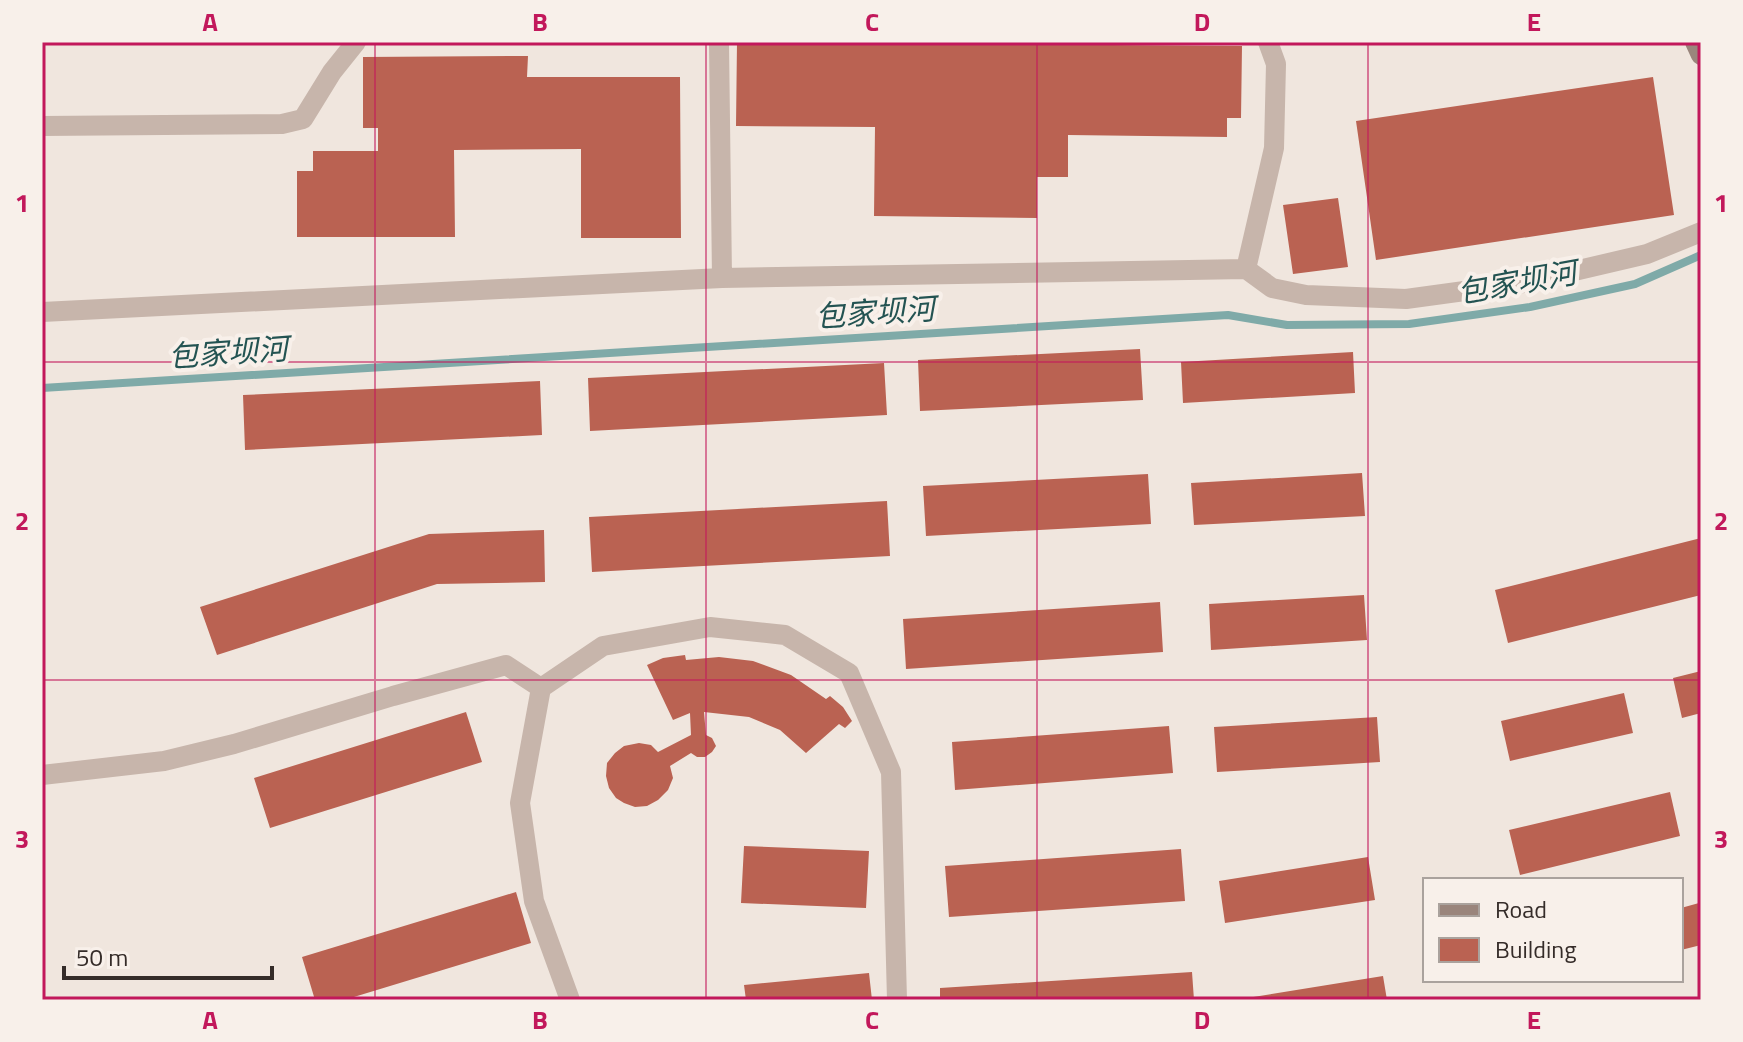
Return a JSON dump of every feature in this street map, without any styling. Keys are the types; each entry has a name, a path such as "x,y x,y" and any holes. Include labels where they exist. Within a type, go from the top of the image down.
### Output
{"main road":[{"path":"1695,42 1701,55"}],"street":[{"path":"42,126 282,124 303,119 332,72 356,42"},
{"path":"719,42 722,278"},
{"path":"1246,269 1274,148 1276,64 1268,42"},
{"path":"42,312 722,278 1246,269 1272,288 1284,291 1306,295 1406,299 1523,283 1647,254 1701,232"},
{"path":"570,1000 534,901 520,803 541,688 603,646 710,627 785,635 849,673 891,772 897,1000"},
{"path":"42,775 164,761 234,744 506,665 541,688"}],"building":[{"path":"737,42 1242,46 1241,118 1227,118 1227,137 1068,135 1068,177 1037,177 1037,218 874,216 875,127 736,126"},
{"path":"528,56 527,77 680,77 681,238 581,238 581,149 454,150 455,237 297,237 297,171 313,171 313,151 378,151 378,128 363,128 363,57"},
{"path":"1653,77 1674,215 1376,260 1356,121"},
{"path":"1338,198 1348,267 1293,274 1283,205"},
{"path":"1140,349 1143,400 920,411 918,360"},
{"path":"1353,352 1355,393 1183,403 1181,362"},
{"path":"884,363 887,415 590,431 588,378"},
{"path":"540,381 542,435 245,450 243,395"},
{"path":"1362,473 1365,516 1194,525 1191,483"},
{"path":"1148,474 1151,524 926,536 923,486"},
{"path":"887,501 890,556 592,572 589,517"},
{"path":"544,530 545,582 437,584 217,655 200,607 429,534"},
{"path":"1701,538 1701,595 1508,643 1495,590"},
{"path":"1364,595 1367,640 1211,650 1209,604"},
{"path":"1160,602 1163,652 906,669 903,619"},
{"path":"685,655 686,660 719,657 753,661 791,675 826,699 830,696 843,707 852,721 845,728 839,724 806,753 780,730 749,717 704,712 706,735 712,738 716,746 712,752 705,757 691,753 670,766 673,778 668,790 658,800 647,806 635,807 624,803 609,788 606,776 607,763 615,753 624,746 639,743 651,745 658,752 691,735 690,713 673,720 647,665 663,658"},
{"path":"1701,671 1701,713 1682,718 1673,678"},
{"path":"1624,693 1633,733 1510,761 1501,721"},
{"path":"466,712 482,762 270,828 254,778"},
{"path":"1377,717 1380,762 1217,772 1214,727"},
{"path":"1169,726 1173,773 955,790 952,742"},
{"path":"1670,792 1680,836 1520,875 1509,830"},
{"path":"744,846 869,851 866,908 741,903"},
{"path":"1181,849 1185,901 949,917 945,866"},
{"path":"1368,857 1375,900 1225,923 1219,881"},
{"path":"516,892 531,943 344,1000 315,1000 302,957"},
{"path":"1699,903 1701,945 1683,950 1683,907"},
{"path":"1192,972 1194,1000 940,1000 940,988"},
{"path":"869,973 872,1000 746,1000 744,985"},
{"path":"1383,976 1387,1000 1247,1000 1247,998"}],"waterway":[{"name":"包家坝河","path":"42,388 1228,315 1287,325 1409,324 1530,307 1635,284 1701,255"}]}
